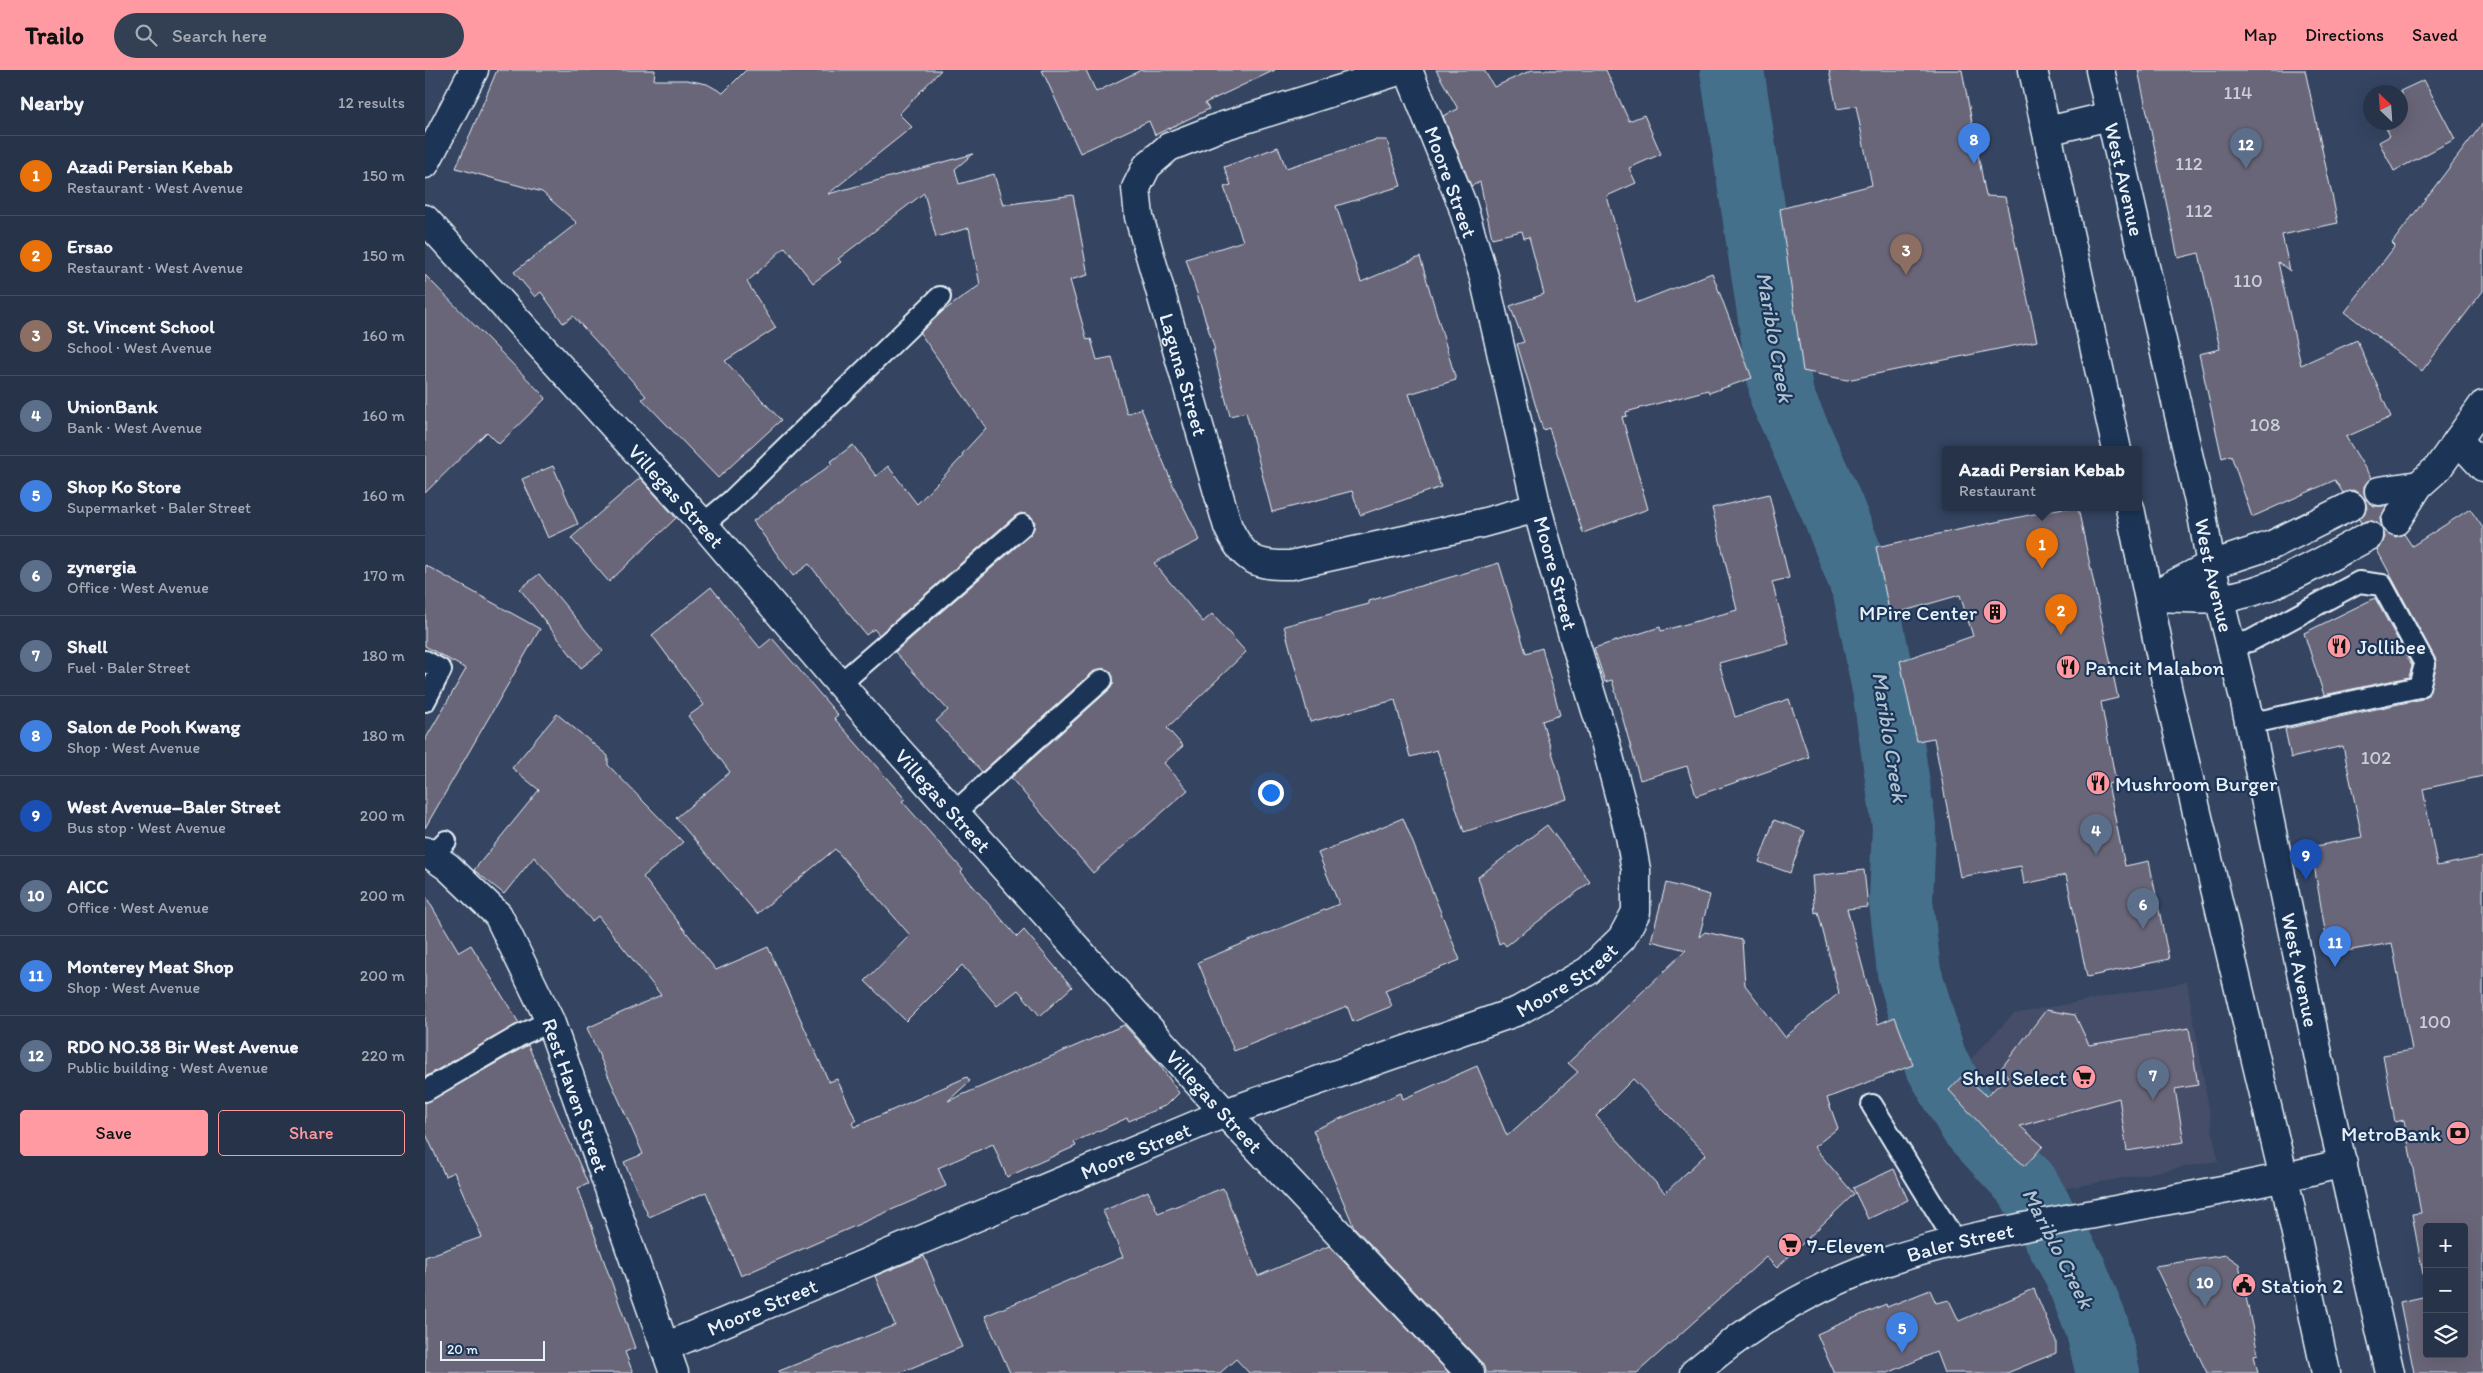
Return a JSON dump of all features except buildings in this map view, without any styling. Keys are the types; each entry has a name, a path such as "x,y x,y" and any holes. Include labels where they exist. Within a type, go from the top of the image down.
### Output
{"street":[{"path":"425,164 474,70"},
{"name":"Laguna Street","path":"1402,70 1220,127 1169,146 1147,166 1137,188 1139,217 1228,527 1247,558 1267,566 1291,565 1482,523 1537,508"},
{"name":"Moore Street","path":"665,1347 1225,1113 1518,1011 1588,971 1622,938 1636,912 1636,870 1630,836 1602,730 1567,616 1537,508 1484,277 1462,204 1408,70"},
{"path":"2033,70 2116,446"},
{"name":"West Avenue","path":"2100,70 2202,515 2229,645 2245,702 2248,724 2303,977 2327,1098 2390,1373"},
{"path":"2047,131 2111,116"},
{"name":"Villegas Street","path":"425,219 703,524 954,813 1225,1113 1470,1373"},
{"path":"2396,520 2419,485 2438,468 2483,405"},
{"path":"2458,440 2483,467"},
{"path":"2379,490 2419,485"},
{"path":"2149,596 2211,565 2272,545 2351,506"},
{"path":"2131,511 2168,691 2284,1178 2326,1373"},
{"path":"2149,596 2220,598 2246,594 2289,578 2369,536"},
{"name":"Rest Haven Street","path":"442,854 498,914 550,1021 674,1373"},
{"name":"Baler Street","path":"1693,1373 1776,1312 1880,1263 1955,1241 2023,1226 2284,1178 2343,1163"}],"lane":[{"path":"703,524 731,501 939,297"},
{"path":"841,683 1023,525"},
{"path":"2229,645 2250,641 2359,582 2381,585 2425,664 2419,687 2248,724"},
{"path":"425,661 441,670 425,701"},
{"path":"954,813 1103,680"},
{"path":"425,1091 519,1036 550,1021"},
{"path":"1872,1105 1955,1241"}],"shaded area":[{"path":"2187,982 2218,1161 2046,1192 1981,1129 1953,1078 2013,1014"}],"waterway":[{"name":"Mariblo Creek","path":"1732,70 1782,397 1832,508 1865,592 1884,689 1904,826 1901,901 1909,972 1935,1061 1971,1124 2027,1185 2075,1271 2097,1327 2108,1373"}],"place":[{"name":"Salon de Pooh Kwang","path":"1974,164"},
{"name":"RDO NO.38 Bir West Avenue","path":"2246,169"},
{"name":"St. Vincent School","path":"1906,275"},
{"name":"Azadi Persian Kebab","path":"2042,569"},
{"name":"MPire Center","path":"1995,612"},
{"name":"Ersao","path":"2061,635"},
{"name":"Jollibee","path":"2339,646"},
{"name":"Pancit Malabon","path":"2068,667"},
{"name":"Mushroom Burger","path":"2098,783"},
{"name":"UnionBank","path":"2096,855"},
{"name":"West Avenue–Baler Street","path":"2306,880"},
{"name":"zynergia","path":"2143,929"},
{"name":"Monterey Meat Shop","path":"2335,967"},
{"name":"Shell Select","path":"2084,1077"},
{"name":"Shell","path":"2153,1100"},
{"name":"MetroBank","path":"2458,1133"},
{"name":"7-Eleven","path":"1790,1245"},
{"name":"Station 2","path":"2244,1285"},
{"name":"AICC","path":"2205,1307"},
{"name":"Shop Ko Store","path":"1902,1353"}]}
